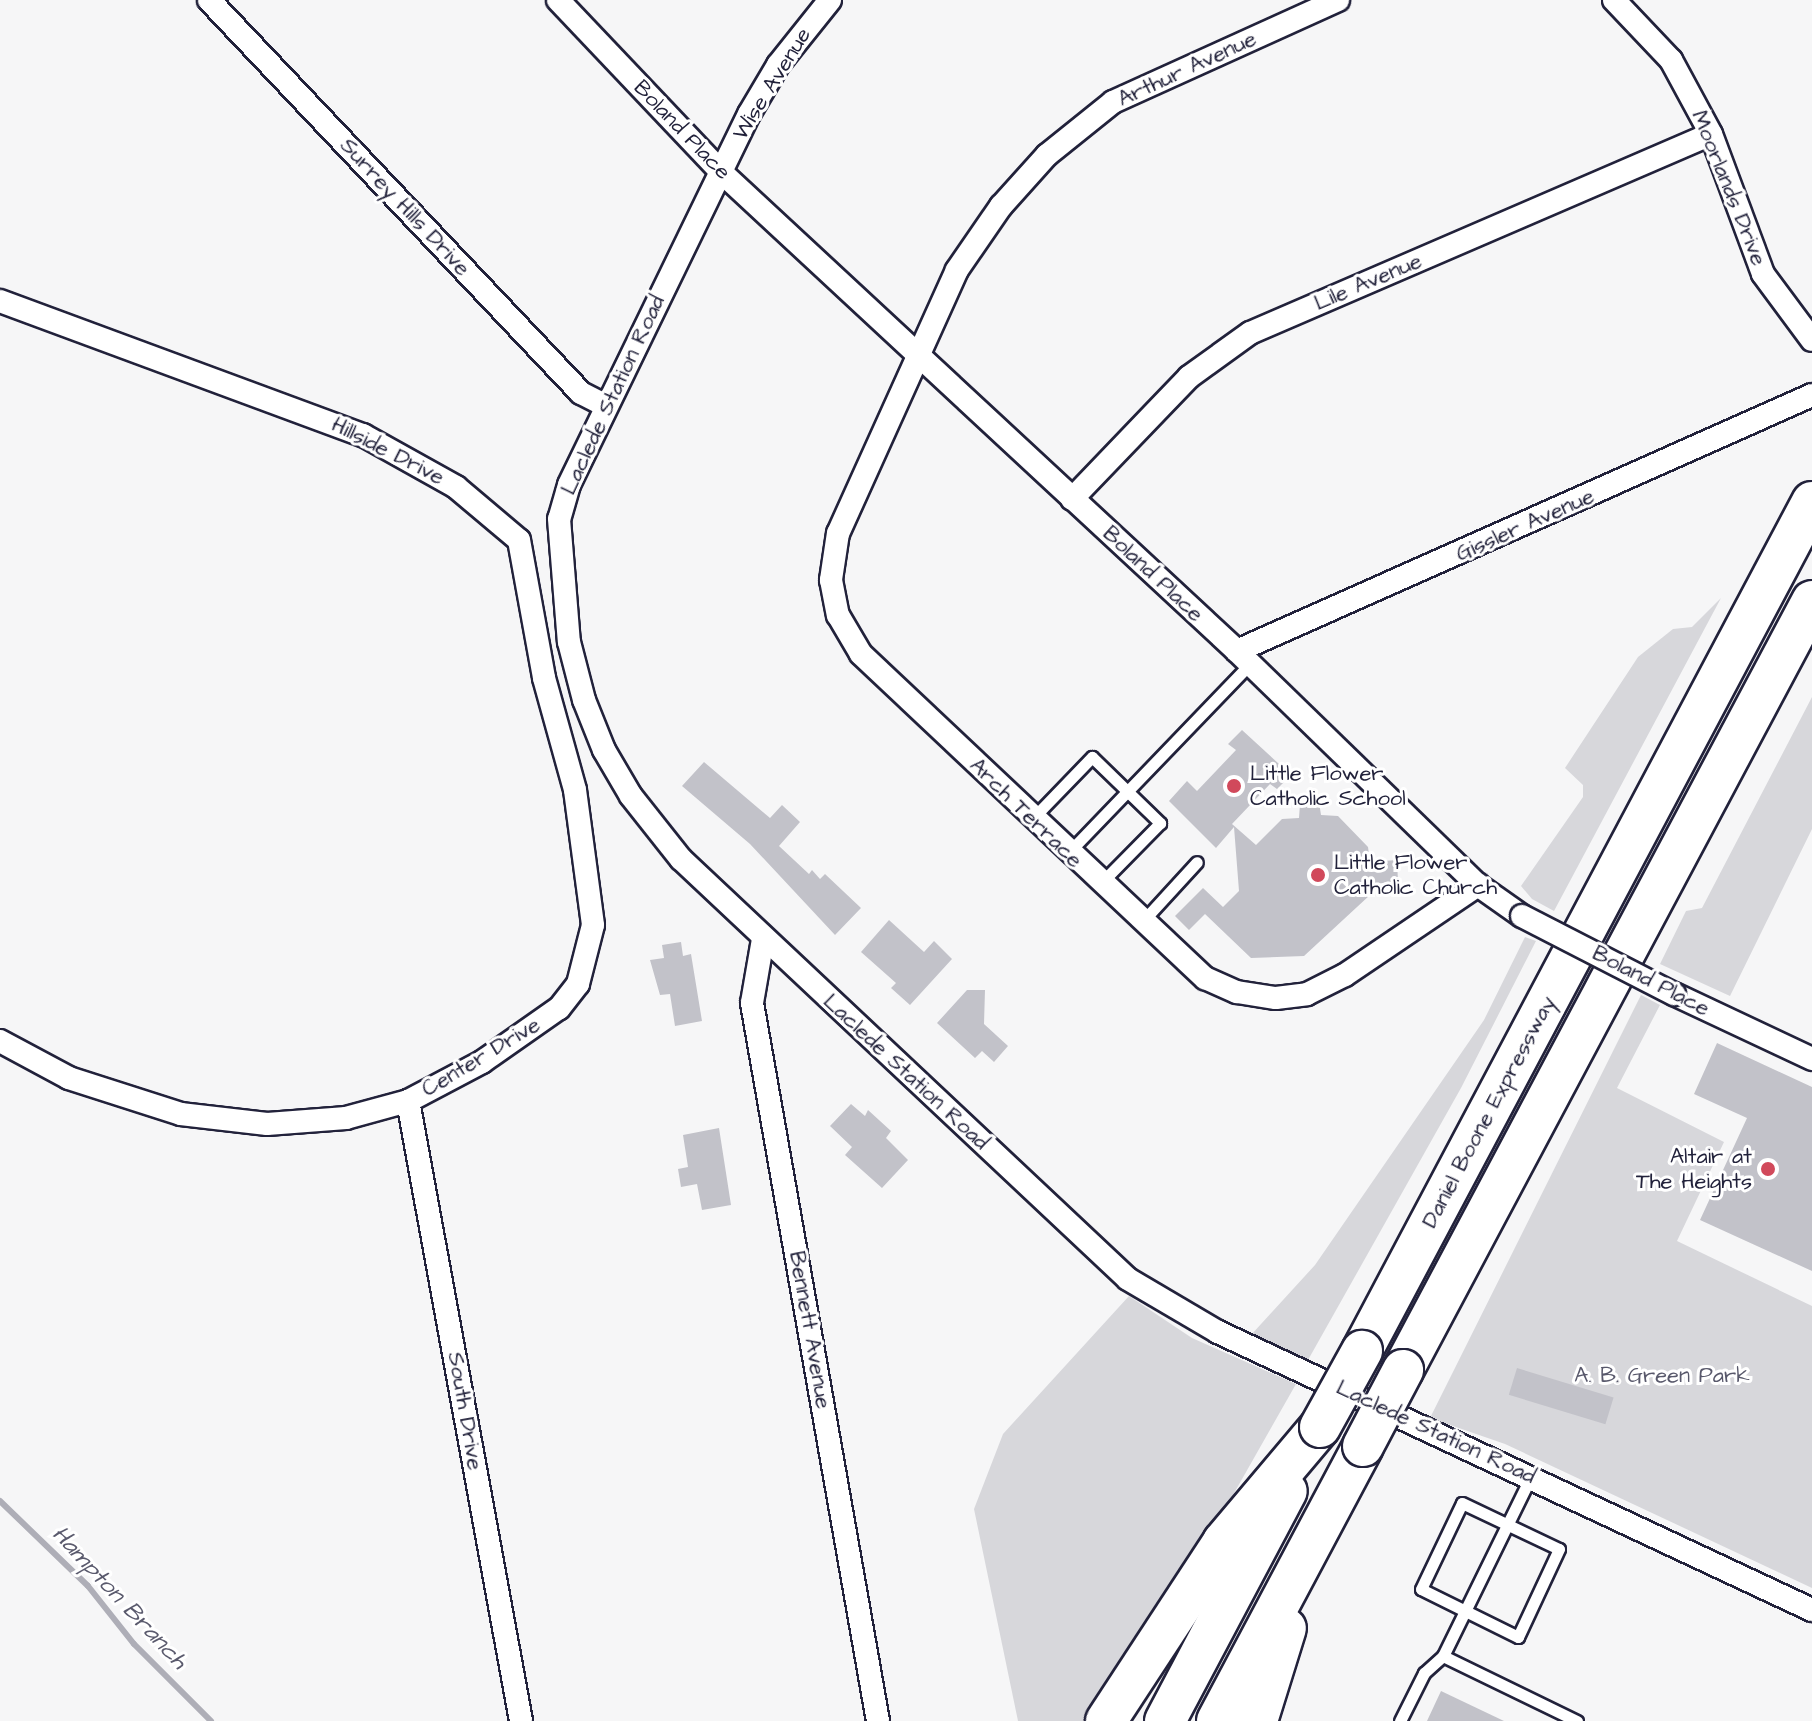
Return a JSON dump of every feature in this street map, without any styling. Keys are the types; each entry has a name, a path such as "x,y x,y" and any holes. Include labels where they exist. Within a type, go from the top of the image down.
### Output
{"highway":[{"name":"Daniel Boone Expressway","path":"1165,1721 1812,502"},
{"name":"Daniel Boone Expressway","path":"1217,1721 1812,601"},
{"path":"1106,1721 1223,1542 1320,1427"},
{"path":"1257,1721 1309,1548"}],"street":[{"name":"Surrey Hills Drive","path":"209,0 581,393 606,406"},
{"name":"Boland Place","path":"558,0 720,171 1244,658 1478,885 1522,916 1674,994 1812,1059"},
{"name":"Wise Avenue","path":"720,171 778,65 830,0"},
{"name":"Arthur Avenue","path":"921,357 957,270 1001,206 1047,155 1113,102 1338,0"},
{"name":"Moorlands Drive","path":"1614,0 1671,60 1711,134 1763,274 1812,340"},
{"name":"Lile Avenue","path":"1072,499 1189,377 1250,333 1711,134"},
{"name":"Laclede Station Road","path":"720,171 569,485 559,519 569,642 584,700 604,750 631,796 681,859 763,939 1128,1279 1218,1332 1531,1475 1812,1610"},
{"name":"Hillside Drive","path":"0,301 363,435 415,461 488,511 519,540 544,678 575,790"},
{"name":"Arch Terrace","path":"921,357 838,533 831,580 838,615 861,654 1141,922 1205,978 1237,992 1276,998 1307,994 1345,975 1478,885"},
{"name":"Gissler Avenue","path":"1244,658 1812,395"},
{"name":"Center Drive","path":"0,1041 83,1083 181,1114 302,1123 346,1118 408,1101 482,1062 559,1008 578,984 593,925 575,790"},
{"name":"Bennett Avenue","path":"763,939 752,1003 878,1721"},
{"name":"South Drive","path":"408,1101 521,1721"}],"lane":[{"path":"1069,853 1128,791 1244,658"},
{"path":"1032,818 1092,757 1160,823 1101,883"},
{"path":"1141,922 1197,862"},
{"path":"1400,1721 1424,1673 1443,1656 1531,1475"},
{"path":"1462,1503 1559,1549 1518,1637 1464,1611 1421,1589 1462,1503"},
{"path":"1443,1656 1577,1721"}],"green space":[{"path":"1721,598 1554,911 1532,899 1521,886 1583,797 1583,785 1565,768 1638,657 1673,629 1692,627"},
{"path":"1812,697 1812,829 1730,996 1660,964 1686,911 1702,908"},
{"path":"1525,937 1536,941 1461,1088 1308,1360 1251,1335 1315,1265 1484,1020"},
{"name":"A. B. Green Park","path":"1641,995 1660,1005 1617,1088 1724,1142 1677,1241 1812,1306 1812,1588 1505,1444 1430,1418"},
{"path":"1129,1296 1192,1338 1296,1384 1212,1532 1090,1721 1018,1721 974,1509 1003,1434"}],"building":[{"name":"Little Flower Catholic Church","path":"1242,730 1291,775 1277,789 1270,784 1232,824 1256,845 1282,819 1299,818 1300,804 1319,802 1321,815 1338,816 1368,847 1370,862 1397,860 1398,882 1369,884 1370,895 1304,956 1251,958 1205,914 1189,930 1175,916 1203,888 1223,907 1239,891 1234,827 1216,848 1169,801 1187,781 1197,791 1236,750 1228,744"},
{"path":"704,762 770,818 782,805 800,822 779,846 809,874 812,870 820,879 825,874 861,908 835,935 750,844 682,786"},
{"path":"889,920 924,952 934,941 952,959 910,1005 891,988 896,983 861,952"},
{"path":"681,942 683,956 691,954 702,1021 675,1026 670,994 660,995 650,960 664,958 662,945"},
{"path":"967,990 985,990 984,1024 1008,1046 994,1062 982,1051 975,1058 937,1023"},
{"name":"Altair at The Heights","path":"1717,1043 1812,1087 1812,1271 1700,1220 1747,1118 1694,1094"},
{"path":"851,1104 865,1116 868,1110 891,1131 886,1138 908,1160 882,1188 845,1155 852,1147 830,1126"},
{"path":"719,1128 731,1205 702,1210 697,1184 681,1187 678,1169 688,1167 683,1135"},
{"path":"1517,1368 1614,1398 1605,1424 1509,1395"},
{"path":"1441,1691 1504,1721 1427,1721"}],"waterway":[{"name":"Hampton Branch","path":"0,1501 88,1586 134,1644 211,1721"}],"place":[{"name":"Little Flower Catholic School","path":"1234,786"},
{"name":"Little Flower Catholic Church","path":"1318,875"},
{"name":"Altair at The Heights","path":"1768,1169"}]}
